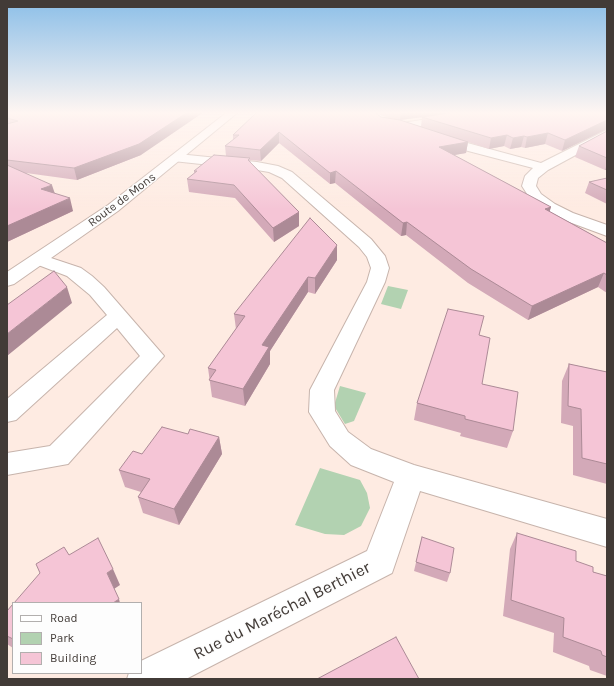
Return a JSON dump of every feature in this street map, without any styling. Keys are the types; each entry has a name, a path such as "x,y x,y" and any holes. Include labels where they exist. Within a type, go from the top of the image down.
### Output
{"street":[{"name":"Route de Mons","path":"7,280 112,208 193,145"},
{"path":"460,145 492,155 543,167"},
{"path":"584,145 543,167 532,176 529,186 536,197 550,207 567,216 607,231"},
{"path":"178,158 257,166 273,169 287,175 365,243 376,256 380,268 376,282 322,390 322,412 339,439 361,457 410,476 607,533"},
{"path":"7,464 58,456 153,356 97,291 74,272 39,258"},
{"path":"7,413 118,316"},
{"name":"Rue du Maréchal Berthier","path":"146,679 380,562 410,476"}],"green space":[{"path":"388,286 408,290 401,309 381,304"},
{"path":"340,386 366,393 354,421 345,424 334,406"},
{"path":"320,468 360,480 367,493 370,508 361,526 344,535 325,534 295,525"}],"building":[{"path":"7,145 136,145 74,168 7,160"},
{"path":"226,145 265,145 260,150 225,146"},
{"path":"295,145 451,145 439,147 551,207 545,209 607,243 607,275 604,273 532,306 471,269 407,222 403,223 336,171 330,173"},
{"path":"607,145 607,158 579,146"},
{"path":"214,155 250,158 248,160 299,212 273,228 234,185 187,179 197,171 194,171"},
{"path":"7,165 52,185 41,189 70,198 7,226"},
{"path":"607,178 607,190 589,182"},
{"path":"310,218 337,245 315,278 308,277 262,345 269,347 243,389 209,380 216,370 208,368 245,316 234,314"},
{"path":"54,271 67,287 7,334 7,305"},
{"path":"448,309 484,316 479,335 490,338 482,384 518,392 513,431 465,419 465,416 417,403"},
{"path":"569,364 607,372 607,464 582,458 581,409 568,406"},
{"path":"162,427 188,434 190,429 219,437 174,509 138,497 150,479 119,470 133,451 142,454"},
{"path":"517,533 576,551 576,561 593,567 593,572 607,576 607,657 602,655 601,651 563,637 564,618 511,600"},
{"path":"422,537 454,548 450,573 416,562"},
{"path":"98,538 113,569 107,573 119,599 114,602 15,602 40,573 36,564 64,547 69,555"},
{"path":"12,605 12,638 7,636 7,611"},
{"path":"396,637 419,679 317,679"}]}
